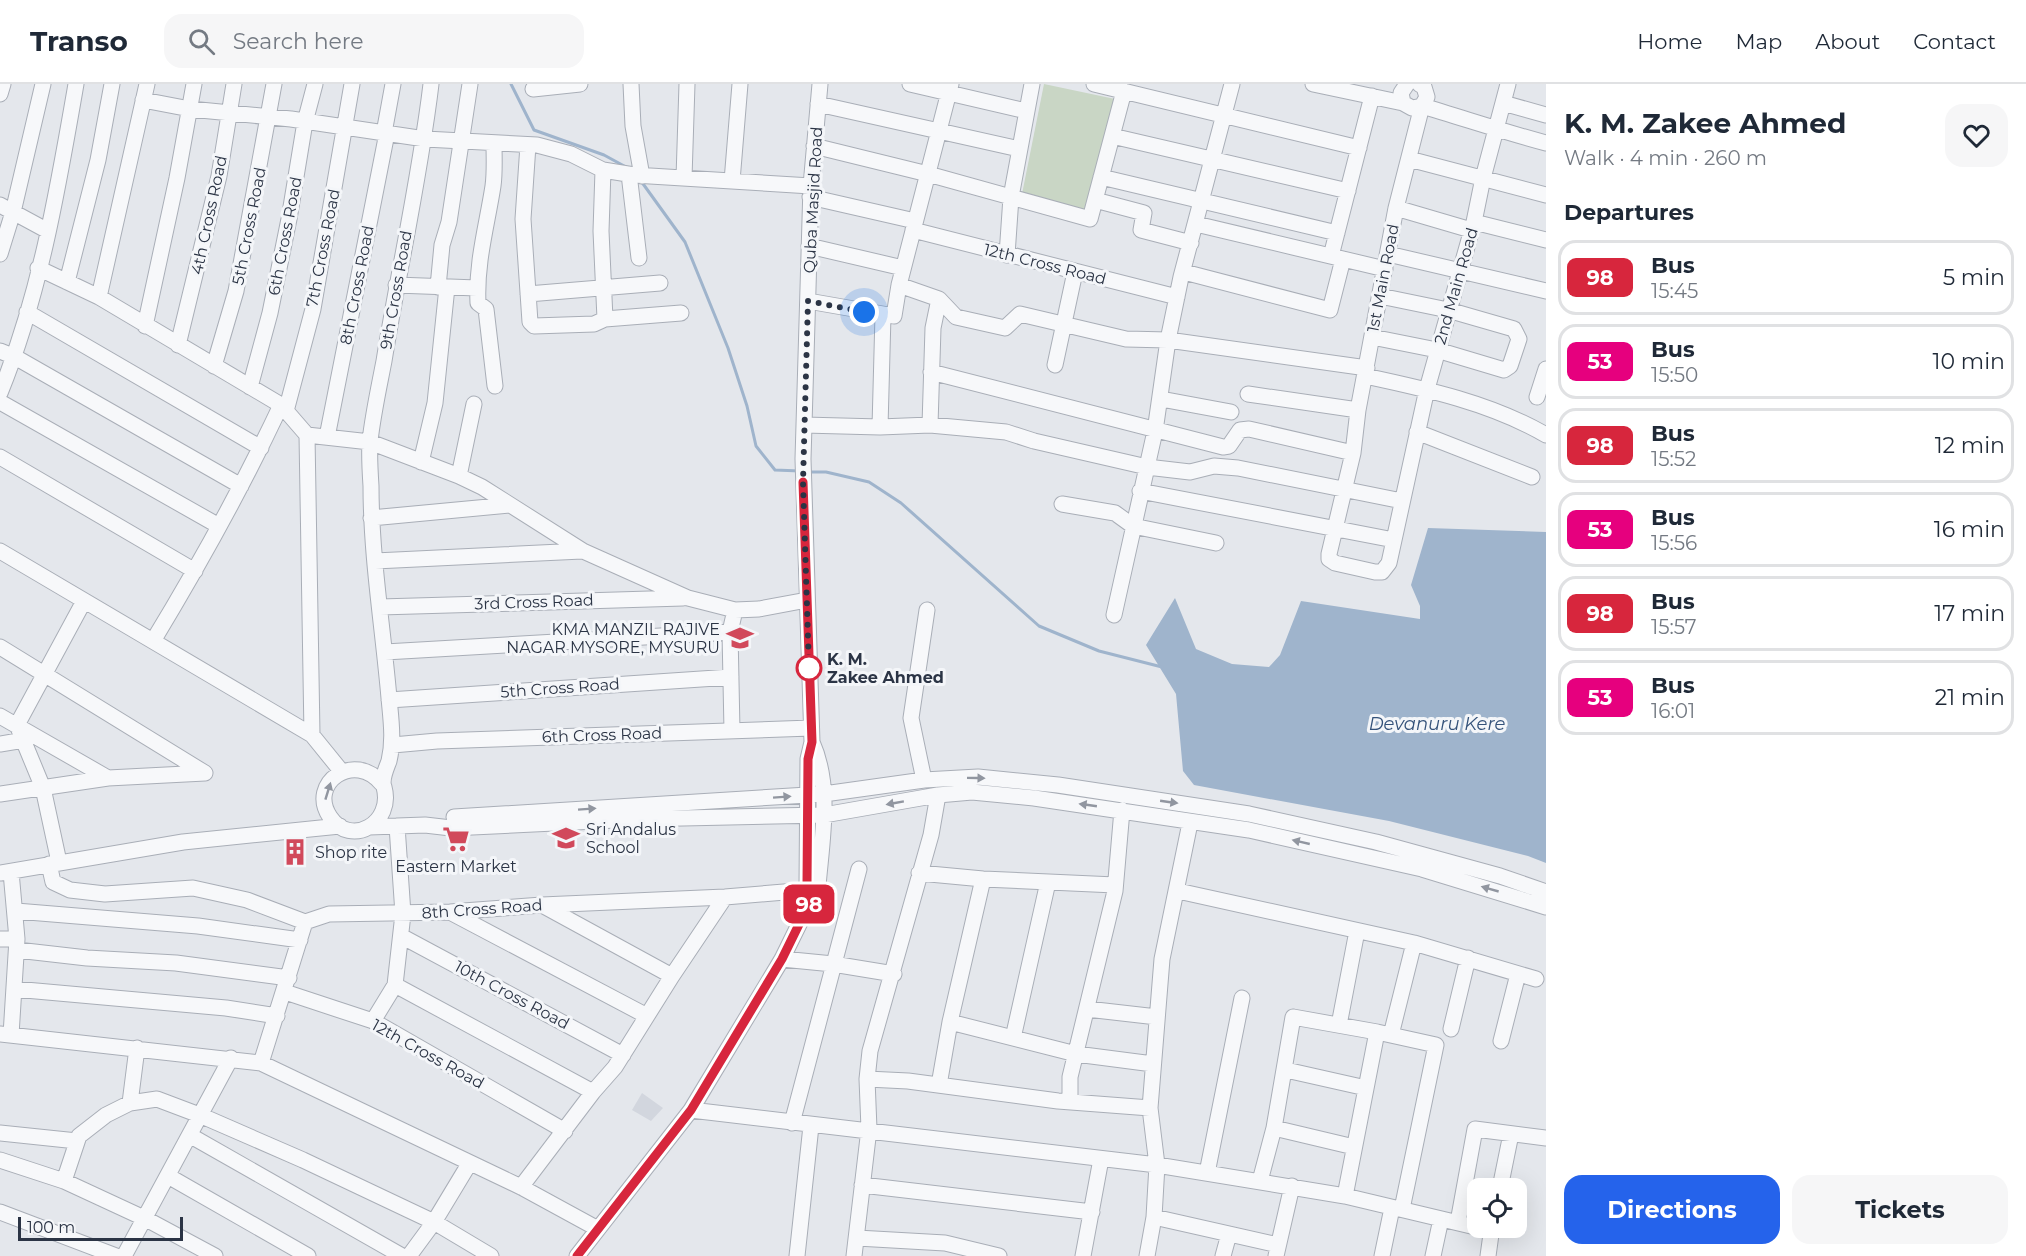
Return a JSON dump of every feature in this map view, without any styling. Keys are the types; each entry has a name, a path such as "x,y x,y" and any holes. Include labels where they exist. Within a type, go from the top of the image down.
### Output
{"street":[{"path":"0,94 3,84"},
{"path":"0,254 7,209 43,84"},
{"path":"0,393 15,357 39,268 76,84"},
{"path":"68,282 98,160 112,84"},
{"path":"99,297 147,84"},
{"path":"145,326 194,84"},
{"name":"4th Cross Road","path":"178,345 219,176 234,84"},
{"name":"5th Cross Road","path":"214,366 236,291 270,117 274,84"},
{"name":"6th Cross Road","path":"250,387 270,313 305,122 315,84"},
{"name":"7th Cross Road","path":"153,641 195,571 284,408 313,309 352,84"},
{"name":"8th Cross Road","path":"327,437 386,133 393,84"},
{"name":"9th Cross Road","path":"393,745 371,518 370,442 396,285 425,139 431,84"},
{"path":"421,462 435,403 443,287 442,244 448,222 470,84"},
{"path":"533,88 580,84"},
{"path":"631,84 639,258"},
{"path":"684,178 687,84"},
{"path":"732,181 740,84"},
{"name":"Quba Masjid Road","path":"807,600 803,459 810,192 820,84"},
{"path":"910,84 950,88 1026,111"},
{"path":"1007,255 1011,197 1032,84"},
{"path":"1094,84 1222,117 1359,148"},
{"path":"1114,615 1140,490 1155,431 1168,340 1232,84"},
{"path":"1313,84 1403,103 1412,108 1422,105 1546,143"},
{"path":"1403,103 1401,93 1407,84"},
{"name":"2nd Main Road","path":"1335,530 1329,554 1332,561 1376,572 1382,572 1389,563 1427,389 1458,271 1473,226 1508,84"},
{"name":"1st Main Road","path":"1335,530 1353,453 1358,410 1396,208 1422,105 1427,97 1423,85"},
{"path":"808,301 894,316 903,268 950,88"},
{"path":"814,146 928,174 1090,219 1124,91"},
{"path":"1184,272 1330,310 1337,258 1337,232 1372,96"},
{"name":"12th Cross Road","path":"143,100 190,109 270,117 425,139 528,145 571,154 603,170 636,175 732,181 810,192 1007,255 1178,297"},
{"path":"1503,103 1546,114"},
{"path":"818,104 1019,149"},
{"path":"1112,136 1348,191"},
{"path":"494,143 494,183 481,246 477,303 486,309 495,386"},
{"path":"528,145 523,219 530,322 534,326 594,324 605,319 681,313"},
{"path":"1409,159 1546,195"},
{"path":"603,170 602,288 605,319"},
{"path":"1101,177 1337,232"},
{"path":"1095,200 1144,213 1141,230 1191,243"},
{"path":"1396,208 1546,240"},
{"path":"7,209 48,231"},
{"path":"1196,224 1337,258 1458,271 1546,291"},
{"path":"809,246 903,268"},
{"path":"39,268 99,297 284,408 307,435 312,735"},
{"path":"1055,365 1075,272"},
{"path":"528,294 660,284"},
{"path":"396,285 477,288"},
{"path":"899,285 939,299 956,317 1005,328 1020,314 1126,339 1168,340 1366,372 1427,389 1526,423 1546,435"},
{"path":"1372,337 1437,350 1507,370 1519,339 1514,329 1448,310 1380,296"},
{"path":"930,425 933,328 939,299"},
{"path":"27,312 261,448"},
{"path":"880,427 883,315"},
{"path":"0,351 15,357 241,486"},
{"path":"1537,397 1546,369"},
{"path":"931,372 1223,447 1229,446 1240,430 1249,429 1353,453"},
{"path":"1248,394 1358,410"},
{"path":"1161,399 1231,412"},
{"path":"0,402 219,526"},
{"path":"459,476 474,404"},
{"path":"804,425 880,427 930,425 1006,432 1147,467 1190,472 1214,466 1232,467 1344,489 1403,495"},
{"path":"1417,432 1532,477"},
{"path":"307,435 370,442 459,476 510,504 583,551 688,598 735,610 759,609 807,600 811,735 807,795 809,896"},
{"path":"0,457 195,571"},
{"path":"1140,490 1394,540"},
{"path":"371,518 510,504"},
{"path":"1062,504 1115,513 1133,526 1216,543"},
{"path":"0,551 312,735 342,772"},
{"path":"375,561 583,551"},
{"name":"3rd Cross Road","path":"380,607 688,598"},
{"path":"16,725 46,675 84,601"},
{"path":"732,731 730,633 735,610"},
{"path":"924,780 911,718 927,610"},
{"path":"385,652 730,633"},
{"path":"0,647 205,773 108,778 0,794"},
{"name":"5th Cross Road","path":"389,700 731,677"},
{"path":"0,716 108,778"},
{"path":"16,725 43,788 54,863 53,882 70,890 105,894 193,888 247,900 305,922 261,1063"},
{"name":"6th Cross Road","path":"393,745 437,741 732,731 811,735"},
{"path":"577,1256 691,1110 782,959 809,896 818,886 824,794 819,759 811,735"},
{"path":"0,744 24,740"},
{"path":"369,827 378,821 386,803 382,784 393,745"},
{"path":"382,784 369,771 360,769 342,772 328,784 325,802 332,820 350,830 425,825 451,828 637,819 824,815 938,795 972,792 1122,810 1190,823 1249,830 1422,869 1546,906"},
{"path":"425,825 452,818 824,794 924,780 978,777 1058,785 1250,814 1377,842 1500,876 1546,892"},
{"path":"854,1256 869,1130 867,1079 870,1052 894,974 919,873 931,835 938,795"},
{"path":"1070,1102 1070,1077 1115,885 1122,810"},
{"path":"1147,1256 1154,1217 1156,1165 1150,1108 1162,959 1178,891 1190,823"},
{"path":"340,826 198,840 5,873 16,911 17,944 14,989 5,1034 261,1063 521,1187 598,1229"},
{"path":"373,1021 395,985 403,914 398,826"},
{"path":"792,1123 859,868"},
{"path":"919,873 983,879 1115,885"},
{"path":"939,1086 950,1022 983,879"},
{"path":"1013,1038 1048,882"},
{"path":"1178,891 1414,943 1536,979"},
{"name":"8th Cross Road","path":"305,922 328,914 403,914 542,904 809,896"},
{"path":"521,1187 622,1055 725,897"},
{"path":"542,904 672,976"},
{"path":"16,911 198,926 300,940"},
{"path":"450,912 647,1016"},
{"path":"1339,1025 1358,931"},
{"name":"10th Cross Road","path":"401,936 622,1055"},
{"name":"12th Cross Road","path":"0,939 87,958 176,963 287,985 373,1021 565,1131"},
{"path":"1345,1196 1366,1088 1414,943"},
{"path":"1451,1029 1467,958"},
{"path":"782,959 833,964 894,974"},
{"path":"1501,1041 1518,974"},
{"path":"395,985 593,1092"},
{"path":"14,989 226,1008 277,1016"},
{"path":"1207,1173 1242,998"},
{"path":"1087,1009 1157,1017"},
{"path":"1260,1181 1286,1070 1293,1017 1436,1045 1397,1209 1382,1256"},
{"path":"950,1022 1076,1054 1153,1064"},
{"path":"130,1103 137,1048"},
{"path":"124,1256 202,1116 231,1058"},
{"path":"1286,1070 1366,1088"},
{"path":"867,1079 1070,1102 1150,1108"},
{"path":"64,1181 79,1136 106,1114 130,1103 158,1099 202,1116 434,1222 483,1254"},
{"path":"691,1110 1156,1165 1345,1196 1467,1224"},
{"path":"797,1256 811,1126"},
{"path":"1274,1128 1354,1147"},
{"path":"1458,1222 1475,1129 1546,1138"},
{"path":"0,1133 77,1141"},
{"path":"1502,1178 1511,1134"},
{"path":"190,1136 402,1256"},
{"path":"1083,1256 1101,1159"},
{"path":"0,1160 64,1181 146,1219 215,1256"},
{"path":"409,1256 434,1222 469,1164"},
{"path":"168,1176 308,1256"},
{"path":"862,1185 1092,1212"},
{"path":"1154,1217 1229,1234 1277,1250 1292,1186"},
{"path":"0,1212 116,1256"},
{"path":"1434,1256 1441,1219"},
{"path":"1223,1256 1229,1234"},
{"path":"856,1238 945,1243 999,1256"},
{"path":"1488,1256 1491,1238"}],"shaded area":[{"path":"642,1093 663,1108 651,1121 632,1110"}],"green space":[{"path":"1044,84 1115,99 1084,210 1022,194"}],"water":[{"name":"Devanuru Kere","path":"1428,528 1546,532 1546,863 1528,856 1389,821 1194,785 1183,771 1176,694 1146,645 1175,598 1196,649 1232,664 1269,667 1280,655 1301,601 1420,619 1420,606 1411,585"}],"building":[{"name":"Shop rite","path":"305,839 306,865 285,866 284,842"}],"waterway":[{"path":"511,84 534,130 604,155 626,167"},
{"path":"641,181 685,242 728,348 747,406 756,446 775,470 800,471"},
{"path":"810,472 826,472 869,482 901,503 1039,626 1099,651 1162,667"}],"bus line":[{"name":"98","path":"577,1256 691,1110 782,959 810,902 807,885 808,759 812,742 803,482"}],"place":[{"name":"KMA MANZIL RAJIVE NAGAR MYSORE, MYSURU","path":"740,638"},
{"name":"K. M. Zakee Ahmed","path":"809,668"},
{"name":"Sri Andalus School","path":"566,838"},
{"name":"Eastern Market","path":"456,839"},
{"name":"Shop rite","path":"295,852"}],"route":[{"path":"809,668 803,482 808,301 864,312"}]}
